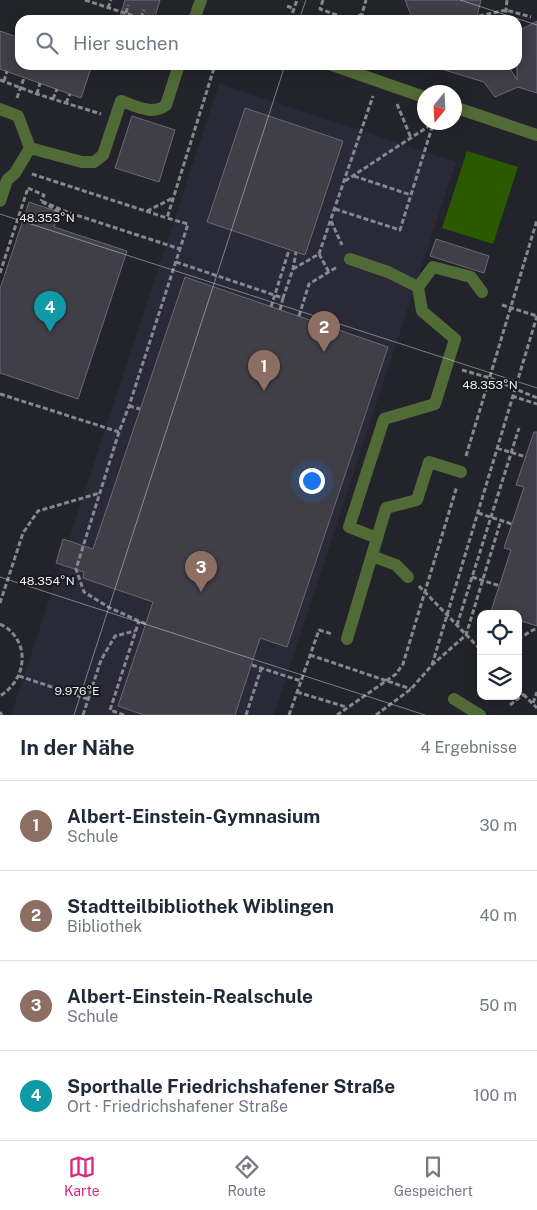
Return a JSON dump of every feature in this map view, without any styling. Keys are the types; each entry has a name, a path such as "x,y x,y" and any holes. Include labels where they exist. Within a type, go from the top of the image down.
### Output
{"street":[{"path":"196,15 200,0"},
{"path":"30,148 82,162 94,162 103,155 121,101 153,111 161,109 166,105 177,70"},
{"path":"346,70 417,95"},
{"path":"6,111 18,116 30,148"},
{"path":"462,111 537,135"},
{"path":"0,201 7,180 16,171 30,148"},
{"path":"350,259 388,272 418,287"},
{"path":"378,538 350,527 384,419 435,404 455,339 422,311 418,287 433,267 470,277 482,292"},
{"path":"347,639 386,508 417,500 429,462 461,472"},
{"path":"372,556 396,565 408,577"},
{"path":"454,699 480,715"}],"path":[{"path":"84,0 94,1 108,8 132,15"},
{"path":"108,8 111,0"},
{"path":"292,15 297,0"},
{"path":"323,0 320,9 337,15"},
{"path":"360,15 366,0"},
{"path":"506,15 507,0"},
{"path":"126,13 128,5"},
{"path":"287,6 294,9"},
{"path":"142,15 144,10"},
{"path":"484,15 506,10 531,17"},
{"path":"167,218 213,70"},
{"path":"7,71 2,80 36,94 115,119"},
{"path":"6,111 21,88 24,78"},
{"path":"36,94 40,83"},
{"path":"383,83 411,138"},
{"path":"293,269 319,254 344,182 383,83"},
{"path":"53,99 57,89"},
{"path":"66,103 70,94"},
{"path":"344,182 423,130"},
{"path":"336,209 400,230 431,130"},
{"path":"16,171 28,188 44,195 41,201"},
{"path":"16,171 188,224 76,569 84,592 110,608 146,624"},
{"path":"354,176 411,195"},
{"path":"0,273 28,188"},
{"path":"147,211 173,198"},
{"path":"41,201 59,212"},
{"path":"41,201 67,212 180,249"},
{"path":"331,221 340,241"},
{"path":"271,307 289,250"},
{"path":"280,310 293,269 296,252"},
{"path":"319,254 329,272"},
{"path":"300,316 309,284 350,259"},
{"path":"176,262 283,298"},
{"path":"432,665 537,316 502,304"},
{"path":"447,366 490,378 537,398"},
{"path":"0,394 119,432"},
{"path":"512,396 537,404"},
{"path":"129,406 140,409"},
{"path":"457,625 519,428"},
{"path":"496,448 526,457"},
{"path":"0,603 23,533 38,512 101,493"},
{"path":"478,513 512,524"},
{"path":"378,714 410,689 432,665 466,635 501,520"},
{"path":"472,577 500,586"},
{"path":"425,592 477,646"},
{"path":"124,715 110,710 139,621"},
{"path":"0,624 16,637 21,649 22,663 19,676 12,687 0,696"},
{"path":"522,638 537,629"},
{"path":"289,715 319,630 347,639"},
{"path":"83,715 101,660 115,636 135,631"},
{"path":"310,654 410,689"},
{"path":"252,665 301,681"},
{"path":"246,715 261,669"},
{"path":"19,676 88,699"},
{"path":"298,692 346,708"},
{"path":"533,703 537,692"},
{"path":"510,705 524,694 537,708"}],"shaded area":[{"path":"219,84 456,162 274,715 11,715"}],"green space":[{"path":"467,151 518,167 493,244 442,228"}],"building":[{"path":"125,0 160,0 156,15 120,15"},
{"path":"405,0 481,0 477,15 411,15"},
{"path":"537,21 537,93 518,87 495,97 484,82 444,70 511,70 517,80 517,70 522,70 522,29"},
{"path":"0,31 15,36 15,70 90,70 81,98 0,69"},
{"path":"245,108 343,141 305,255 207,222"},
{"path":"132,116 175,130 159,182 115,168"},
{"path":"29,202 59,212 54,227 127,251 78,399 0,373 0,289"},
{"path":"436,239 489,256 484,273 430,256"},
{"path":"185,277 388,347 287,647 260,638 235,715 144,715 118,706 153,602 83,578 84,572 56,563 63,539 93,549"},
{"path":"534,432 537,432 537,626 522,621 522,610 491,610 511,550 504,548 524,487 516,485"}],"place":[{"name":"Sporthalle Friedrichshafener Straße","path":"50,332"},
{"name":"Stadtteilbibliothek Wiblingen","path":"324,352"},
{"name":"Albert-Einstein-Gymnasium","path":"264,391"},
{"name":"Albert-Einstein-Realschule","path":"201,592"}]}
